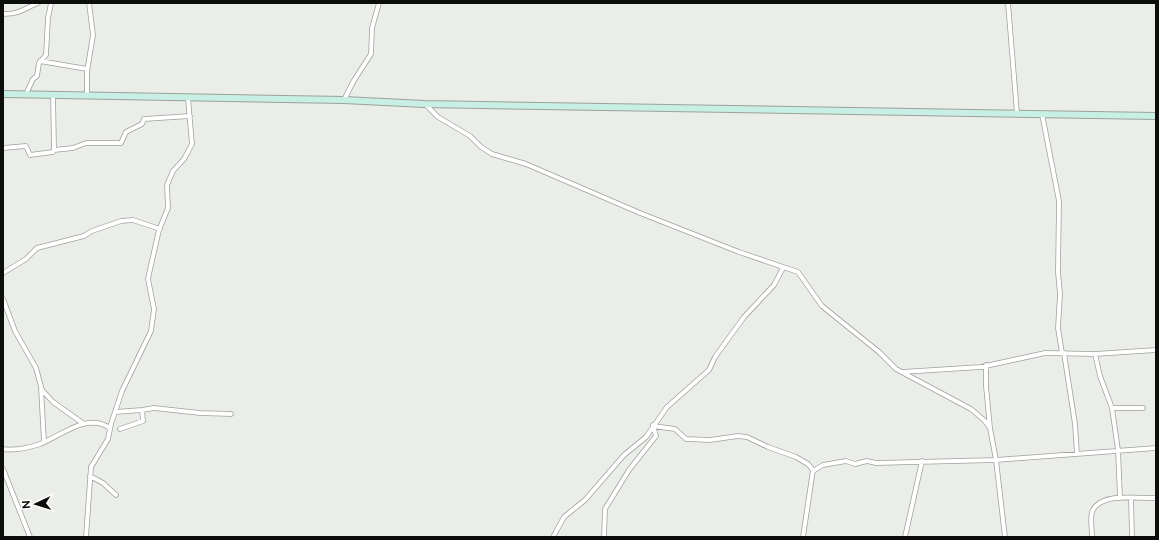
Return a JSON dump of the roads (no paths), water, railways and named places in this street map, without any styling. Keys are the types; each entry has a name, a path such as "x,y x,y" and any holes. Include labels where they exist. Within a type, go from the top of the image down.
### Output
{"main road":[{"path":"3,94 344,100 424,104 1156,116"}],"street":[{"path":"3,14 19,13 26,7 38,3"},
{"path":"26,94 32,79 37,76 40,61 46,55 48,18 51,3"},
{"path":"87,95 87,69 93,36 89,3"},
{"path":"344,100 357,75 372,54 372,28 379,3"},
{"path":"1008,3 1017,113"},
{"path":"40,61 87,69"},
{"path":"53,94 54,150"},
{"path":"86,537 92,464 108,439 110,428 127,378 151,331 154,304 148,279 160,229 168,208 168,182 173,171 188,153 192,144 188,98"},
{"path":"424,104 438,117 470,136 481,147 492,154 526,164 640,212 783,268 798,272 822,306 879,352 896,369 971,409 990,428"},
{"path":"1042,113 1059,202 1058,267 1060,294 1058,328 1075,424 1077,454"},
{"path":"3,148 26,146 29,154 32,155 47,153 54,150 73,148 86,143 121,143 126,132 142,124 144,119 190,116"},
{"path":"3,274 26,259 37,248 84,236 121,222 133,220 160,229"},
{"path":"553,537 564,517 585,500 624,455 646,437 667,408 709,370 723,346 744,317 774,285 783,268"},
{"path":"3,299 20,341 36,368 42,390 50,400 84,424"},
{"path":"902,372 986,366 1045,353 1094,354 1156,350"},
{"path":"1094,354 1100,376 1112,408 1118,450 1120,498"},
{"path":"986,366 986,386 990,428 996,460 1005,537"},
{"path":"40,382 44,442"},
{"path":"115,412 154,408 200,413 231,414"},
{"path":"1112,408 1143,408"},
{"path":"120,429 143,421 142,410"},
{"path":"3,449 18,449 44,442 74,426 84,424 103,424 110,428"},
{"path":"653,426 675,429 686,439 710,440 738,436 747,438 768,448 796,457 812,467 803,537"},
{"path":"604,537 604,516 606,509 629,470 656,436 653,426"},
{"path":"812,471 823,465 846,461 855,464 867,461 876,463 996,460 1156,448"},
{"path":"905,537 922,461"},
{"path":"3,469 30,537"},
{"path":"90,476 103,483 116,495"},
{"path":"1092,537 1092,513 1098,503 1120,498 1156,498"},
{"path":"1131,498 1132,537"}]}
